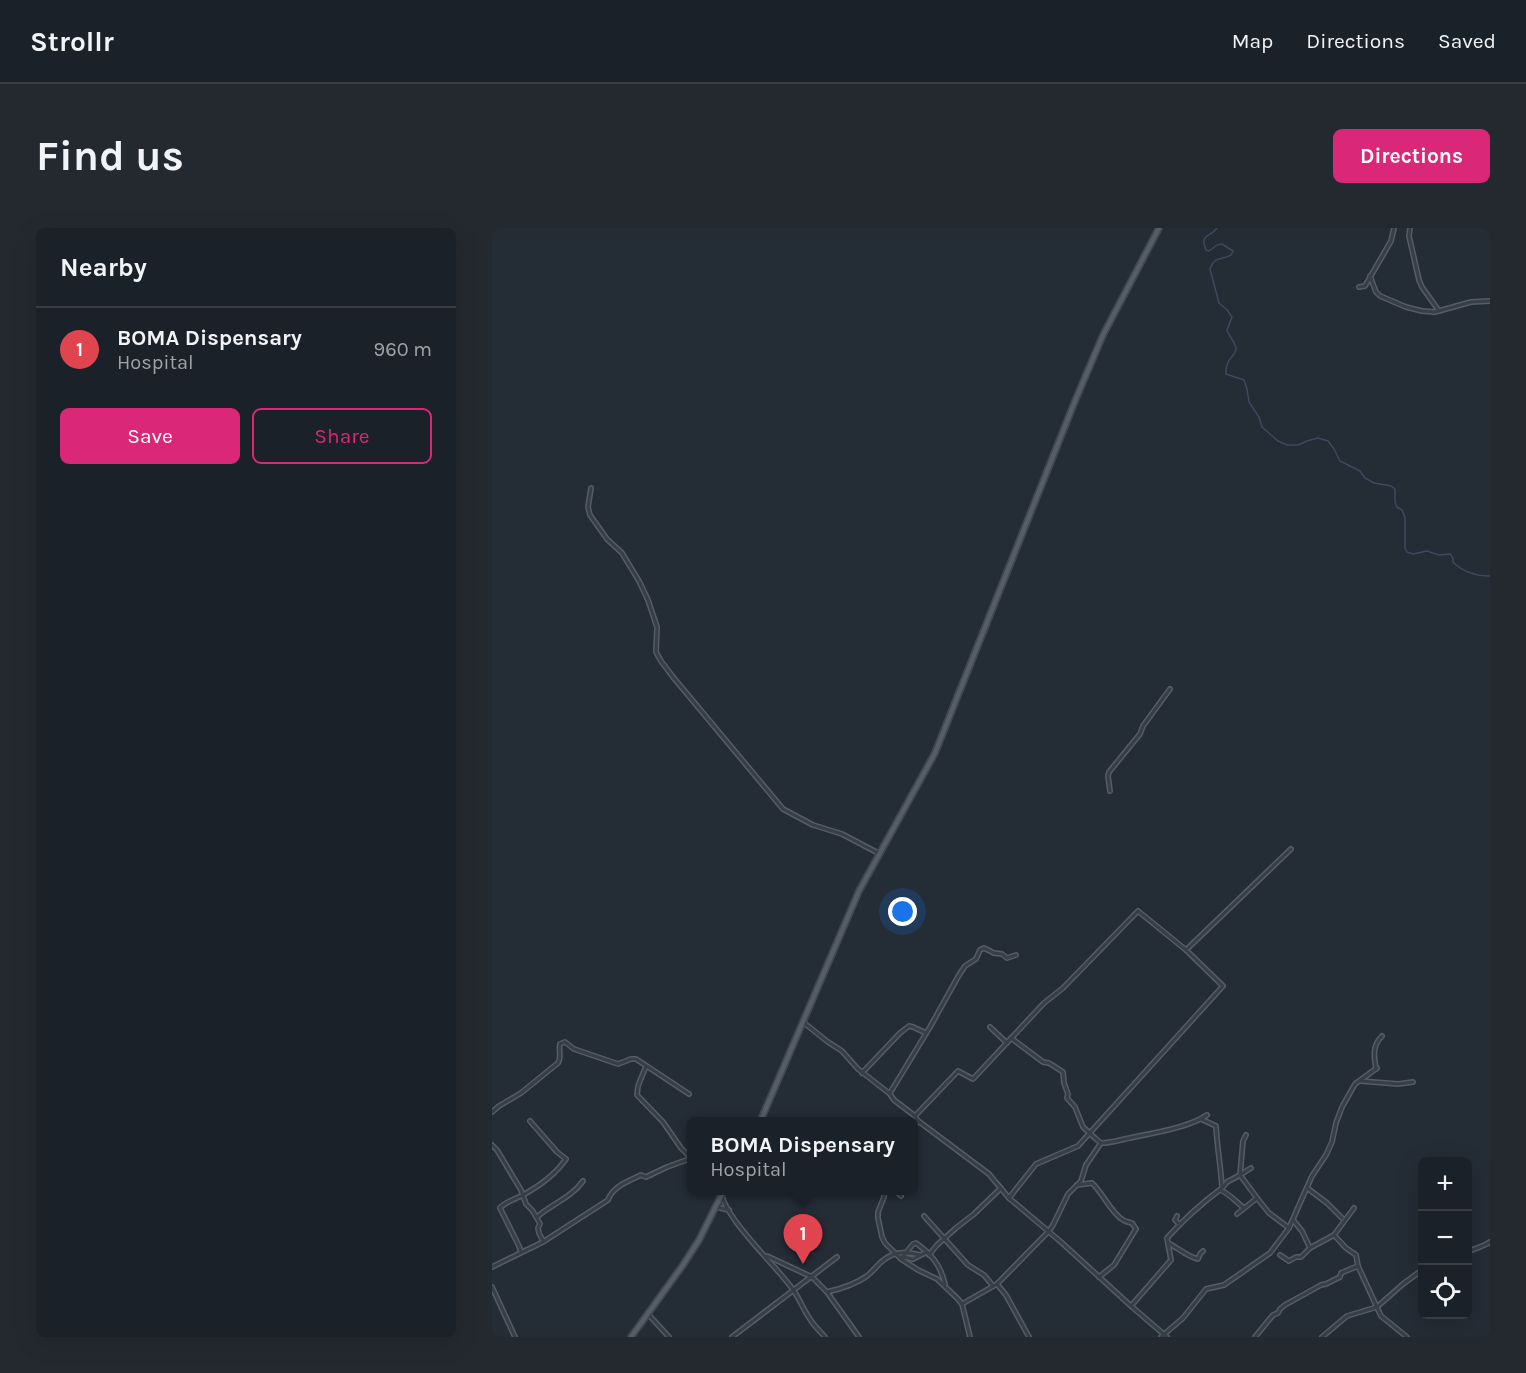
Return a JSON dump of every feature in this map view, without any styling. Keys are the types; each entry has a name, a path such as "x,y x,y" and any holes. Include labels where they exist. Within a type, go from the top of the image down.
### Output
{"main road":[{"path":"762,1117 859,891 935,753 1074,401 1103,336 1159,228"},
{"path":"630,1337 683,1265 721,1195"}],"street":[{"path":"1359,287 1365,286 1391,241 1394,228"},
{"path":"1410,228 1409,236 1419,280 1439,311"},
{"path":"1370,276 1380,296 1406,307 1429,313 1472,302 1490,301"},
{"path":"591,488 588,507 590,515 621,553 639,581 657,627 656,651 673,677 783,809 813,825 842,834 880,854"},
{"path":"1110,791 1108,776 1110,772 1170,690"},
{"path":"1186,950 1291,849"},
{"path":"917,1117 958,1071 973,1079 1044,1004 1063,988 1138,911 1186,950 1223,986 1078,1146 1036,1164 1009,1198"},
{"path":"890,1094 965,966 976,959 980,950 984,948 1007,958 1016,955"},
{"path":"803,1022 842,1051 861,1072 915,1117"},
{"path":"856,1076 909,1026 927,1033"},
{"path":"990,1027 1007,1043"},
{"path":"918,1120 989,1174 1009,1198 1049,1231 1164,1336 1183,1318 1206,1289 1224,1285 1262,1258 1270,1252 1289,1228 1312,1176 1332,1142 1342,1107 1355,1084 1376,1068 1374,1049 1382,1036"},
{"path":"1011,1038 1043,1062 1063,1072 1067,1098 1075,1107 1083,1127 1101,1143 1143,1136 1201,1119 1207,1115"},
{"path":"492,1112 521,1094 558,1063 560,1060 559,1047 562,1042 580,1052 618,1064 636,1059 689,1094"},
{"path":"646,1066 637,1095 663,1122 687,1153"},
{"path":"1359,1081 1398,1084 1413,1082"},
{"path":"1201,1119 1216,1126 1222,1174 1221,1189"},
{"path":"521,1252 500,1208 545,1182 566,1159 530,1121"},
{"path":"1246,1135 1240,1175 1269,1213 1289,1228"},
{"path":"962,1304 995,1285 1049,1231 1068,1194 1081,1181 1086,1165 1101,1143"},
{"path":"492,1145 521,1190 526,1204 537,1217 543,1242"},
{"path":"492,1267 543,1242 608,1200 615,1189 626,1182 641,1175 646,1177 687,1160"},
{"path":"1131,1306 1171,1260 1167,1238 1179,1224 1227,1182 1251,1168"},
{"path":"537,1217 575,1192 583,1181"},
{"path":"1077,1185 1092,1183 1100,1190 1115,1213 1123,1220 1132,1223 1136,1229 1114,1265 1099,1277"},
{"path":"902,1258 913,1259 928,1253 1001,1188"},
{"path":"1307,1188 1342,1218"},
{"path":"1221,1189 1244,1208"},
{"path":"723,1195 729,1210 749,1238 794,1290 810,1320 825,1337"},
{"path":"884,1195 878,1212 885,1243 896,1255 946,1286 962,1304 970,1337"},
{"path":"1238,1214 1257,1198"},
{"path":"716,1207 729,1210"},
{"path":"1280,1255 1289,1261 1301,1257 1310,1248 1334,1235 1354,1208"},
{"path":"924,1216 968,1265 984,1275 1006,1295 1029,1337"},
{"path":"1177,1216 1175,1221 1179,1224"},
{"path":"1293,1220 1302,1231 1310,1248"},
{"path":"1334,1235 1356,1255 1381,1316 1407,1337"},
{"path":"1472,1249 1483,1247 1490,1242"},
{"path":"902,1258 916,1243 941,1268 946,1286"},
{"path":"1168,1243 1193,1258 1198,1259 1203,1251"},
{"path":"827,1292 866,1276 884,1259 901,1252 920,1255"},
{"path":"765,1256 812,1277 827,1292 859,1337"},
{"path":"732,1337 837,1257"},
{"path":"1255,1337 1273,1315 1285,1305 1340,1277 1341,1273 1359,1266"},
{"path":"1322,1337 1347,1316 1377,1307 1418,1273"},
{"path":"492,1287 515,1337"},
{"path":"648,1314 669,1337"}],"waterway":[{"path":"1217,228 1205,238 1206,250 1209,251 1222,244 1233,251 1228,257 1216,260 1210,269 1219,303 1232,317 1227,330 1236,351 1227,364 1226,374 1244,380 1249,402 1259,417 1262,427 1278,441 1287,445 1298,445 1318,438 1328,441 1340,461 1360,471 1365,478 1374,483 1395,489 1395,502 1405,517 1407,552 1413,554 1427,551 1439,555 1450,554 1453,562 1465,571 1490,576"}],"place":[{"name":"BOMA Dispensary","path":"803,1264"}]}
